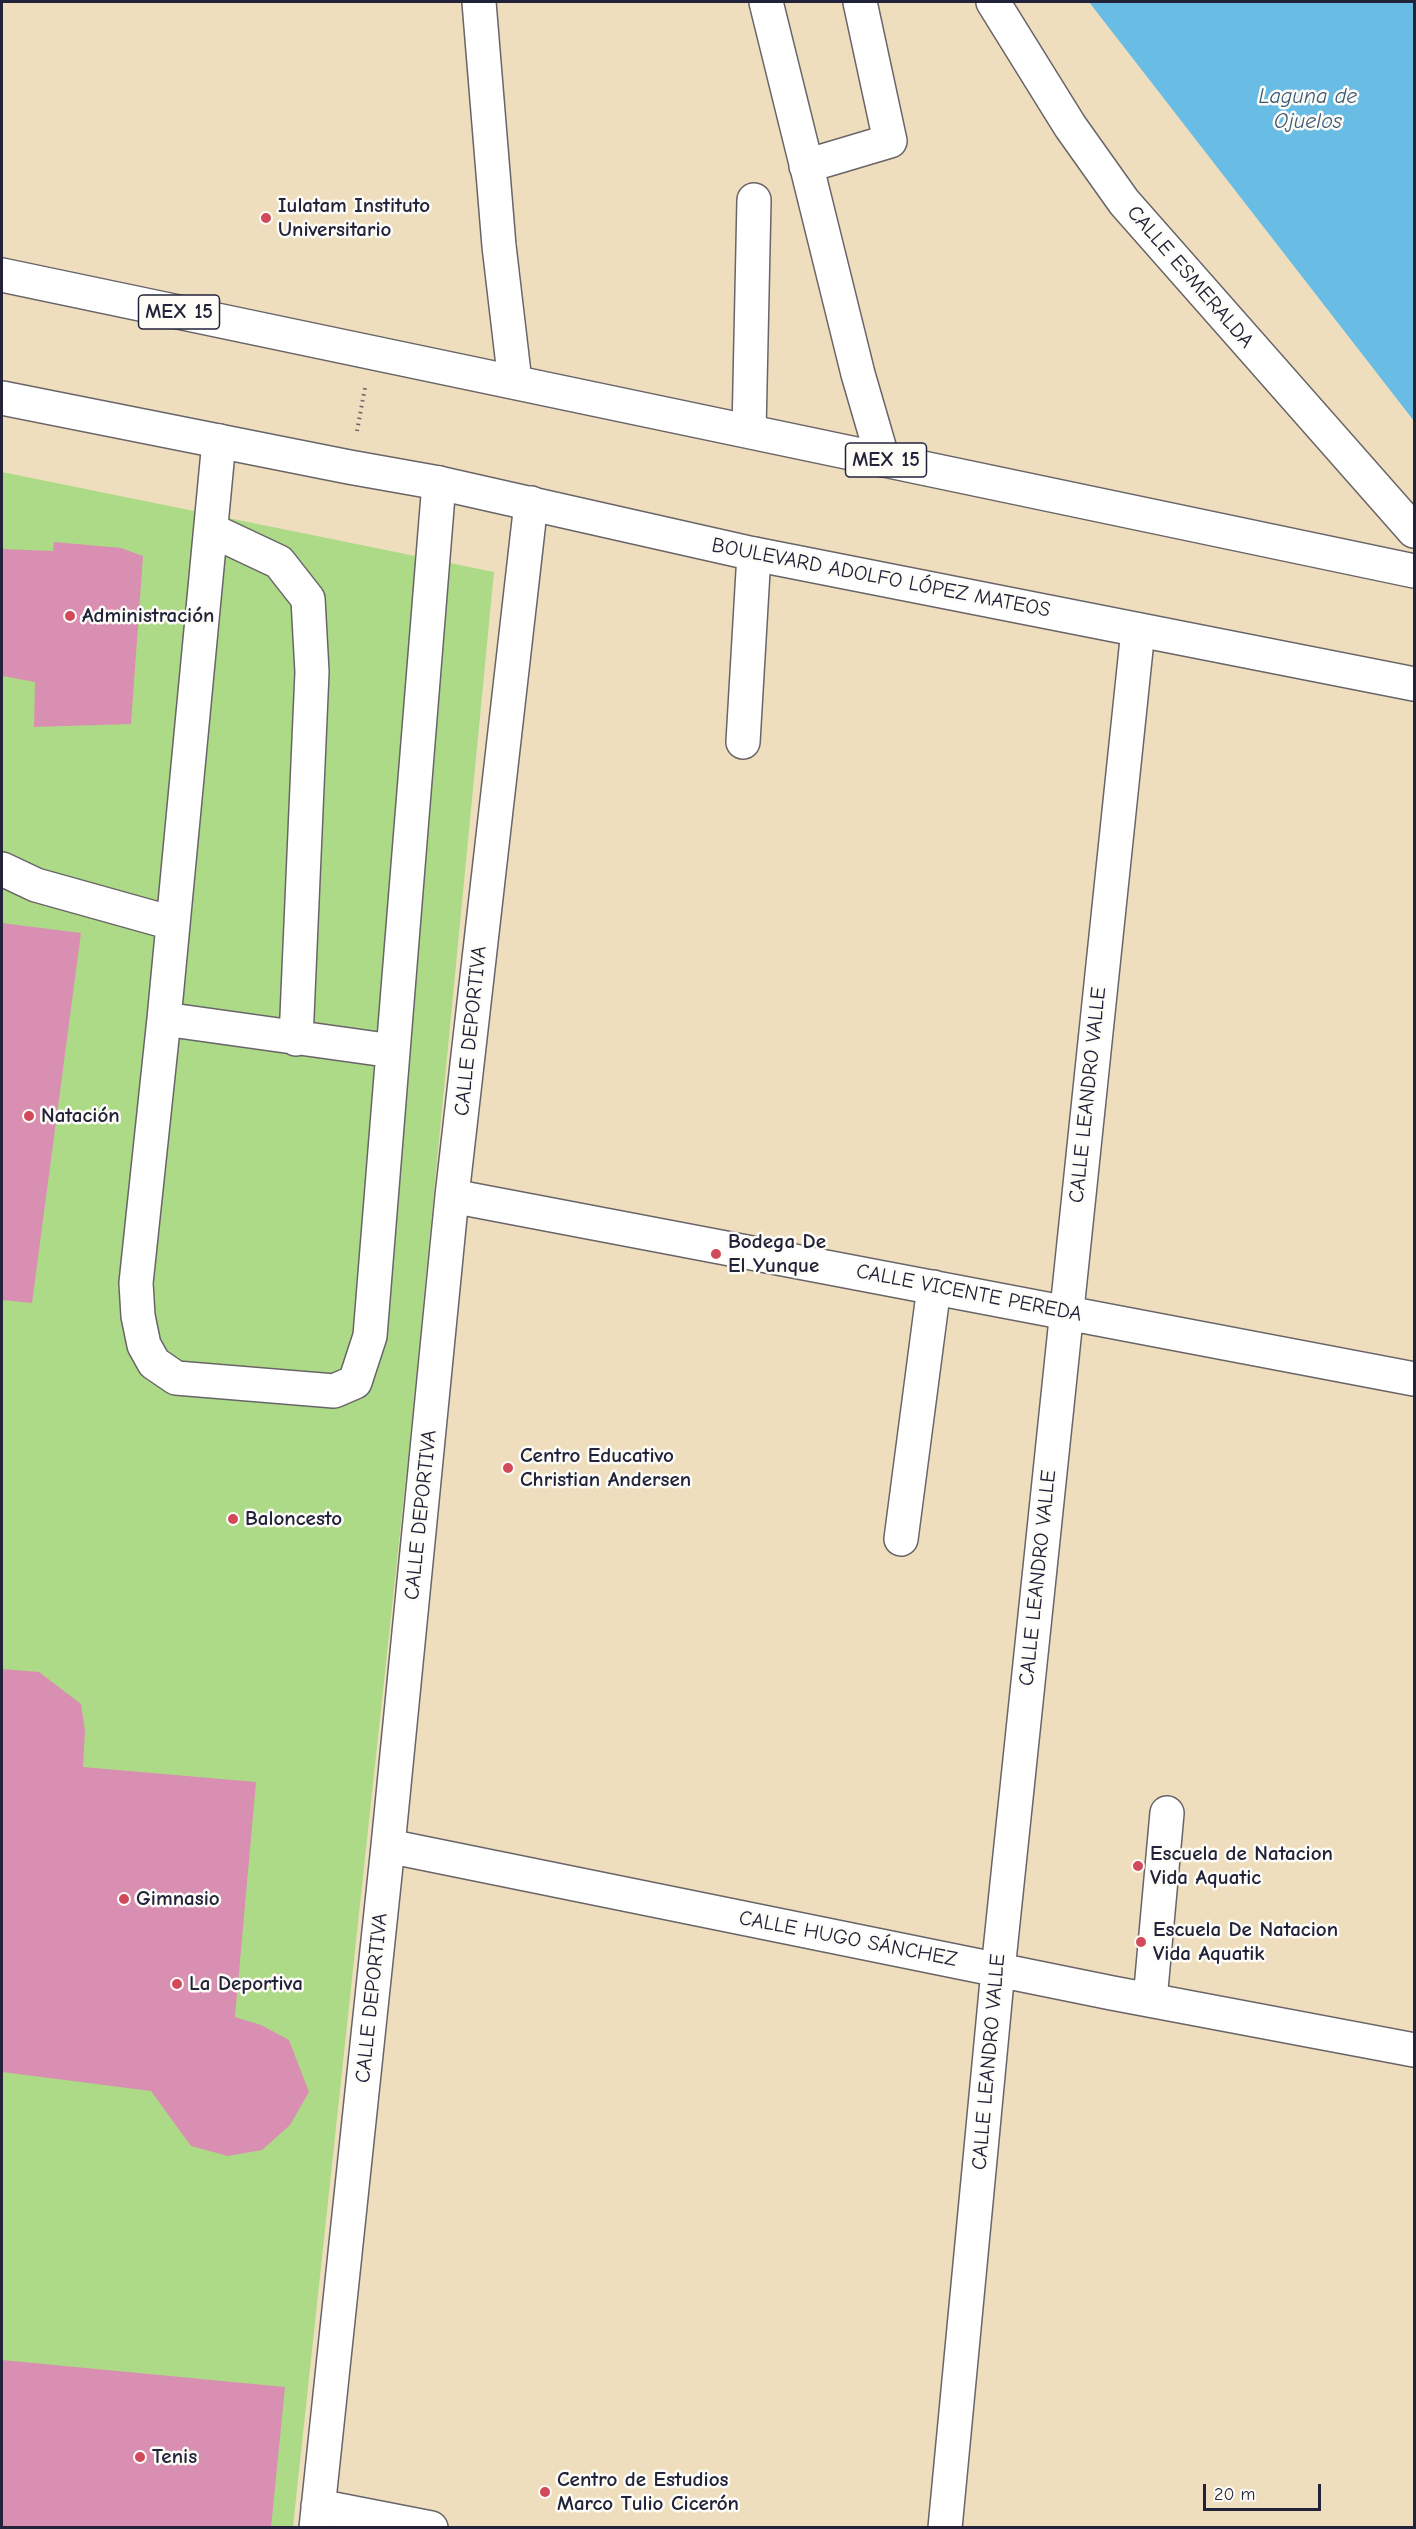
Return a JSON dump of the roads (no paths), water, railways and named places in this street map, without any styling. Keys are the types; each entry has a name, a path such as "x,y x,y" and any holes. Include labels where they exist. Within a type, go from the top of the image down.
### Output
{"street":[{"path":"479,2 499,246 515,382"},
{"path":"766,2 858,374 883,460"},
{"path":"806,166 890,141 860,2"},
{"name":"CALLE ESMERALDA","path":"993,2 1070,126 1124,202 1414,531"},
{"path":"749,431 754,200"},
{"name":"MEX 15","path":"2,275 1414,571"},
{"name":"BOULEVARD ADOLFO LÓPEZ MATEOS","path":"2,398 219,441 352,454 439,483 754,554 1414,684"},
{"path":"219,441 164,1019 136,1283 138,1316 144,1346 154,1363 176,1378 334,1391 355,1382 370,1336 439,483"},
{"name":"CALLE DEPORTIVA","path":"317,2517 388,1846 452,1196 531,503"},
{"path":"211,530 279,562 308,599 312,672 296,1039"},
{"path":"743,742 754,554"},
{"name":"CALLE LEANDRO VALLE","path":"945,2528 998,1970 1065,1311 1138,630"},
{"path":"2,869 36,885 172,923"},
{"path":"164,1019 393,1051"},
{"name":"CALLE VICENTE PEREDA","path":"452,1196 1414,1379"},
{"path":"901,1539 934,1287"},
{"path":"1150,2000 1167,1813"},
{"name":"CALLE HUGO SÁNCHEZ","path":"388,1846 998,1970 1414,2050"},
{"path":"317,2517 431,2528"}],"water":[{"name":"Laguna de Ojuelos","path":"1089,2 1414,2 1414,421"}],"place":[{"name":"Iulatam Instituto Universitario","path":"266,218"},
{"name":"Administración","path":"70,616"},
{"name":"Natación","path":"29,1116"},
{"name":"Bodega De El Yunque","path":"716,1254"},
{"name":"Centro Educativo Christian Andersen","path":"508,1468"},
{"name":"Baloncesto","path":"233,1519"},
{"name":"Escuela de Natacion Vida Aquatic","path":"1138,1866"},
{"name":"Gimnasio","path":"124,1899"},
{"name":"Escuela De Natacion Vida Aquatik","path":"1141,1942"},
{"name":"La Deportiva","path":"177,1984"},
{"name":"Tenis","path":"140,2457"},
{"name":"Centro de Estudios Marco Tulio Cicerón","path":"545,2492"}]}
